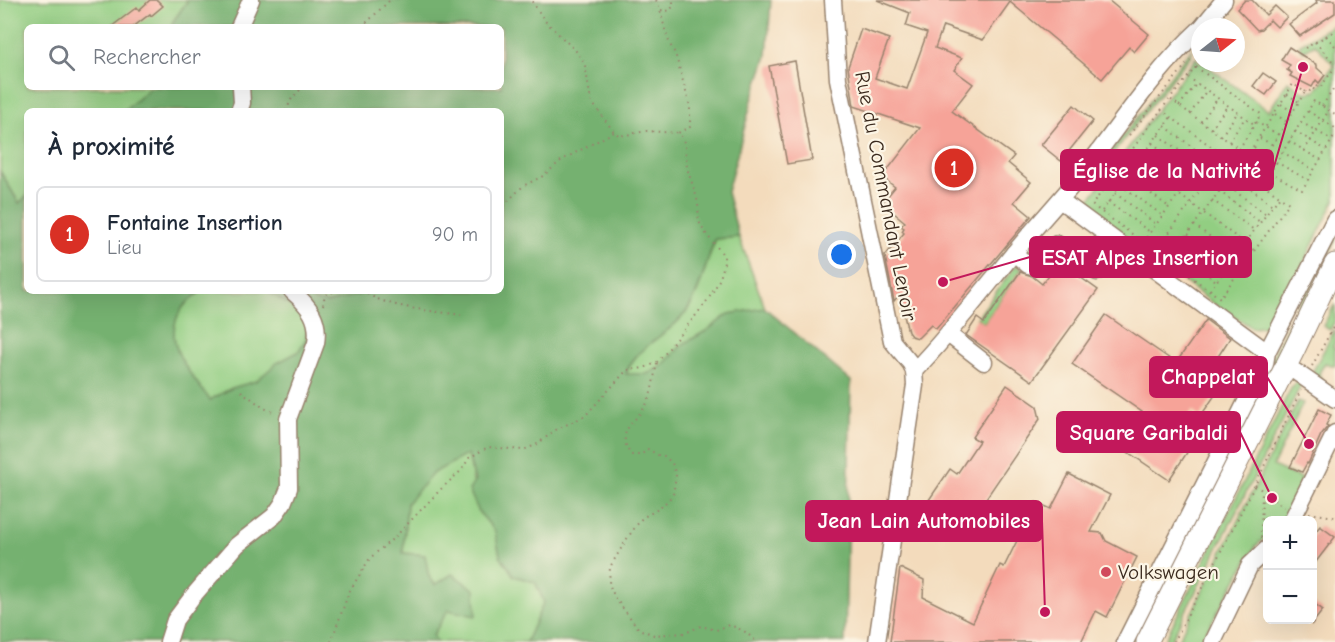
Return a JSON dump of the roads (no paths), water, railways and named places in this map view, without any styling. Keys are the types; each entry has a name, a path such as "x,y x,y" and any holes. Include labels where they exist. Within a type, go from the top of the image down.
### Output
{"main road":[{"path":"1147,642 1335,264"},
{"path":"1160,642 1301,375 1335,298"}],"street":[{"path":"240,24 251,0"},
{"name":"Rue du Commandant Lenoir","path":"833,0 838,79 892,341 914,371"},
{"path":"1209,18 1224,0"},
{"path":"877,642 915,385 914,371 948,334 1060,200 1136,101 1191,38"},
{"path":"240,108 241,90"},
{"path":"1060,200 1267,352"},
{"path":"1125,642 1335,219"},
{"path":"1014,253 1028,265 1035,266 1057,244 1097,272"},
{"path":"168,642 175,620 193,596 237,545 274,516 289,488 288,419 316,343 317,323 306,303 296,294"},
{"path":"948,334 984,362"},
{"path":"1301,375 1335,399"},
{"path":"1295,516 1335,433"},
{"path":"1213,642 1250,565 1263,553"}],"place":[{"name":"Église de la Nativité","path":"1303,67"},
{"name":"Fontaine Insertion","path":"954,168"},
{"name":"ESAT Alpes Insertion","path":"943,282"},
{"name":"Chappelat","path":"1309,444"},
{"name":"Square Garibaldi","path":"1272,498"},
{"name":"Volkswagen","path":"1106,572"},
{"name":"Jean Lain Automobiles","path":"1045,612"}]}
